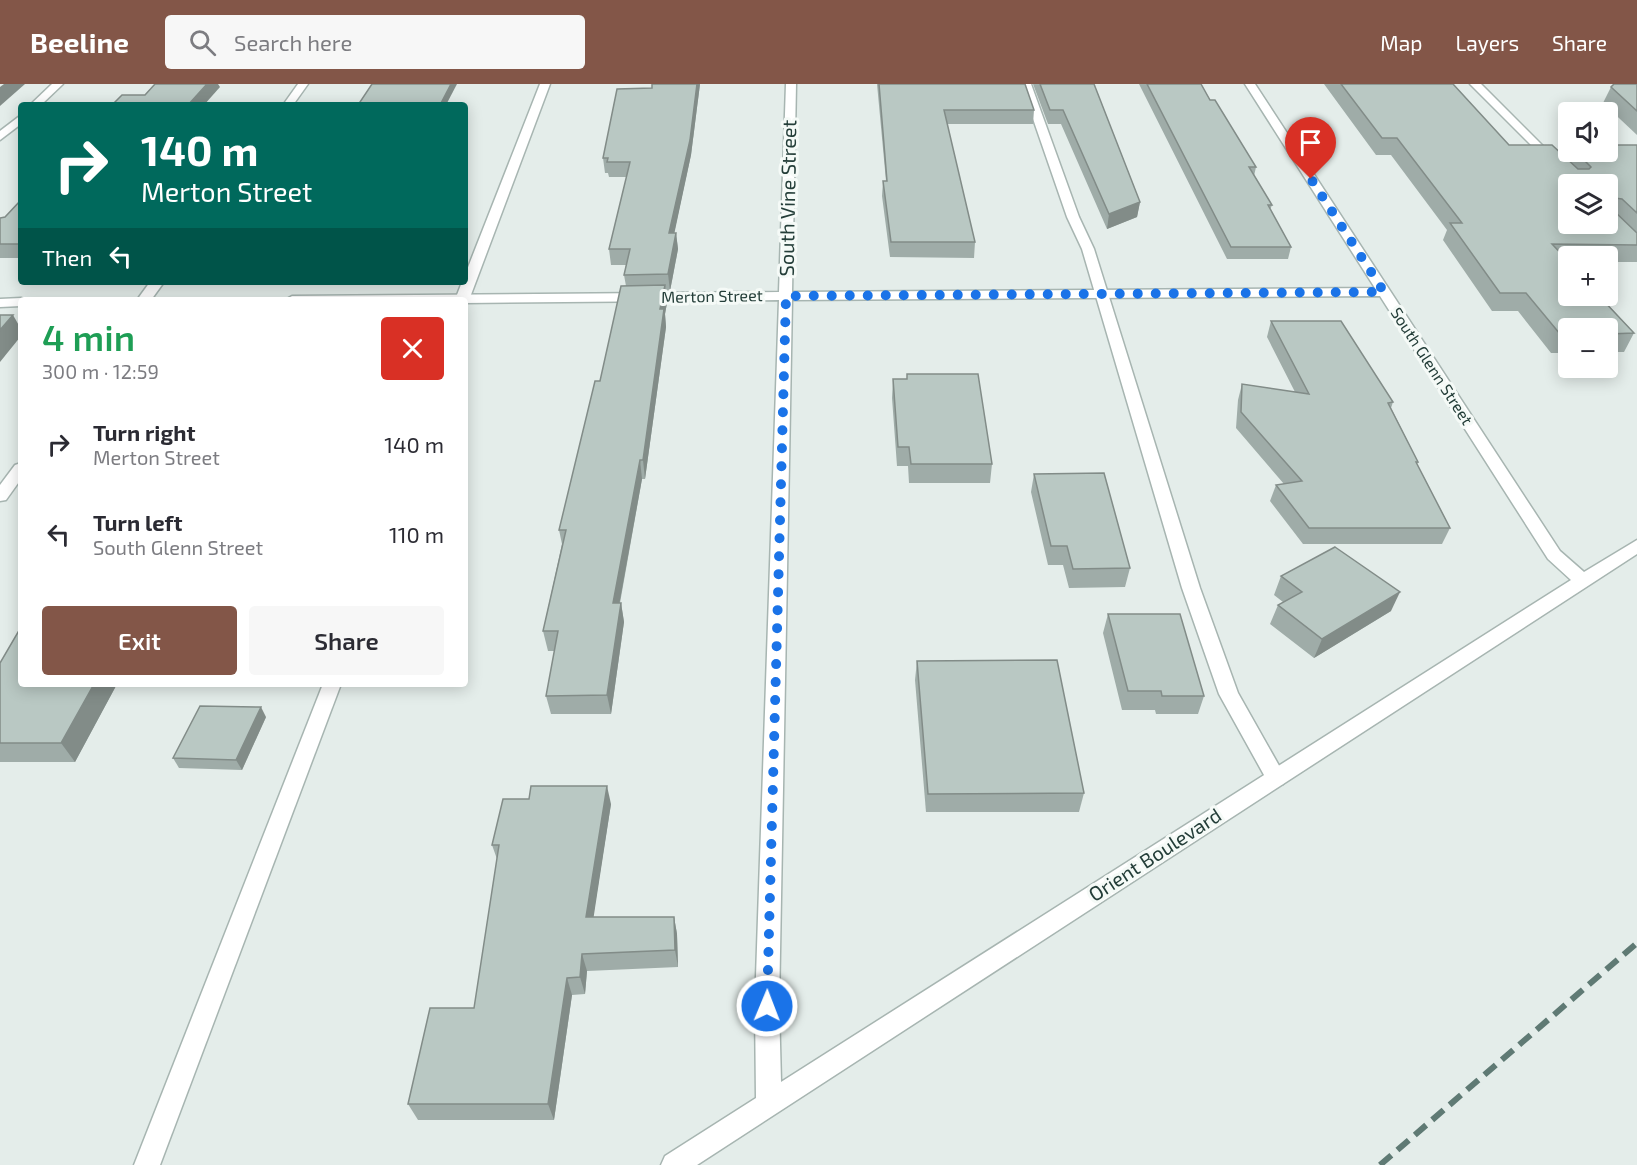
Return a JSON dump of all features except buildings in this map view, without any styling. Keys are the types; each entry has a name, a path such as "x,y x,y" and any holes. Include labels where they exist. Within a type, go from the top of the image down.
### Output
{"street":[{"path":"38,102 58,84"},
{"path":"290,102 303,84"},
{"path":"464,297 545,84"},
{"name":"South Vine Street","path":"769,1104 767,1006 791,84"},
{"path":"1026,84 1073,217 1088,249 1191,588 1229,694 1276,778"},
{"name":"South Glenn Street","path":"1250,84 1554,555 1583,581"},
{"path":"1474,84 1566,174"},
{"path":"0,137 18,121"},
{"name":"Merton Street","path":"468,299 1384,292"},
{"path":"0,303 18,302"},
{"path":"0,496 18,472"},
{"name":"Orient Boulevard","path":"674,1165 1637,546"},
{"path":"147,1165 331,687"}],"railway":[{"path":"1380,1165 1637,943"}],"route":[{"path":"767,1006 786,296 1384,292 1311,179"}]}
